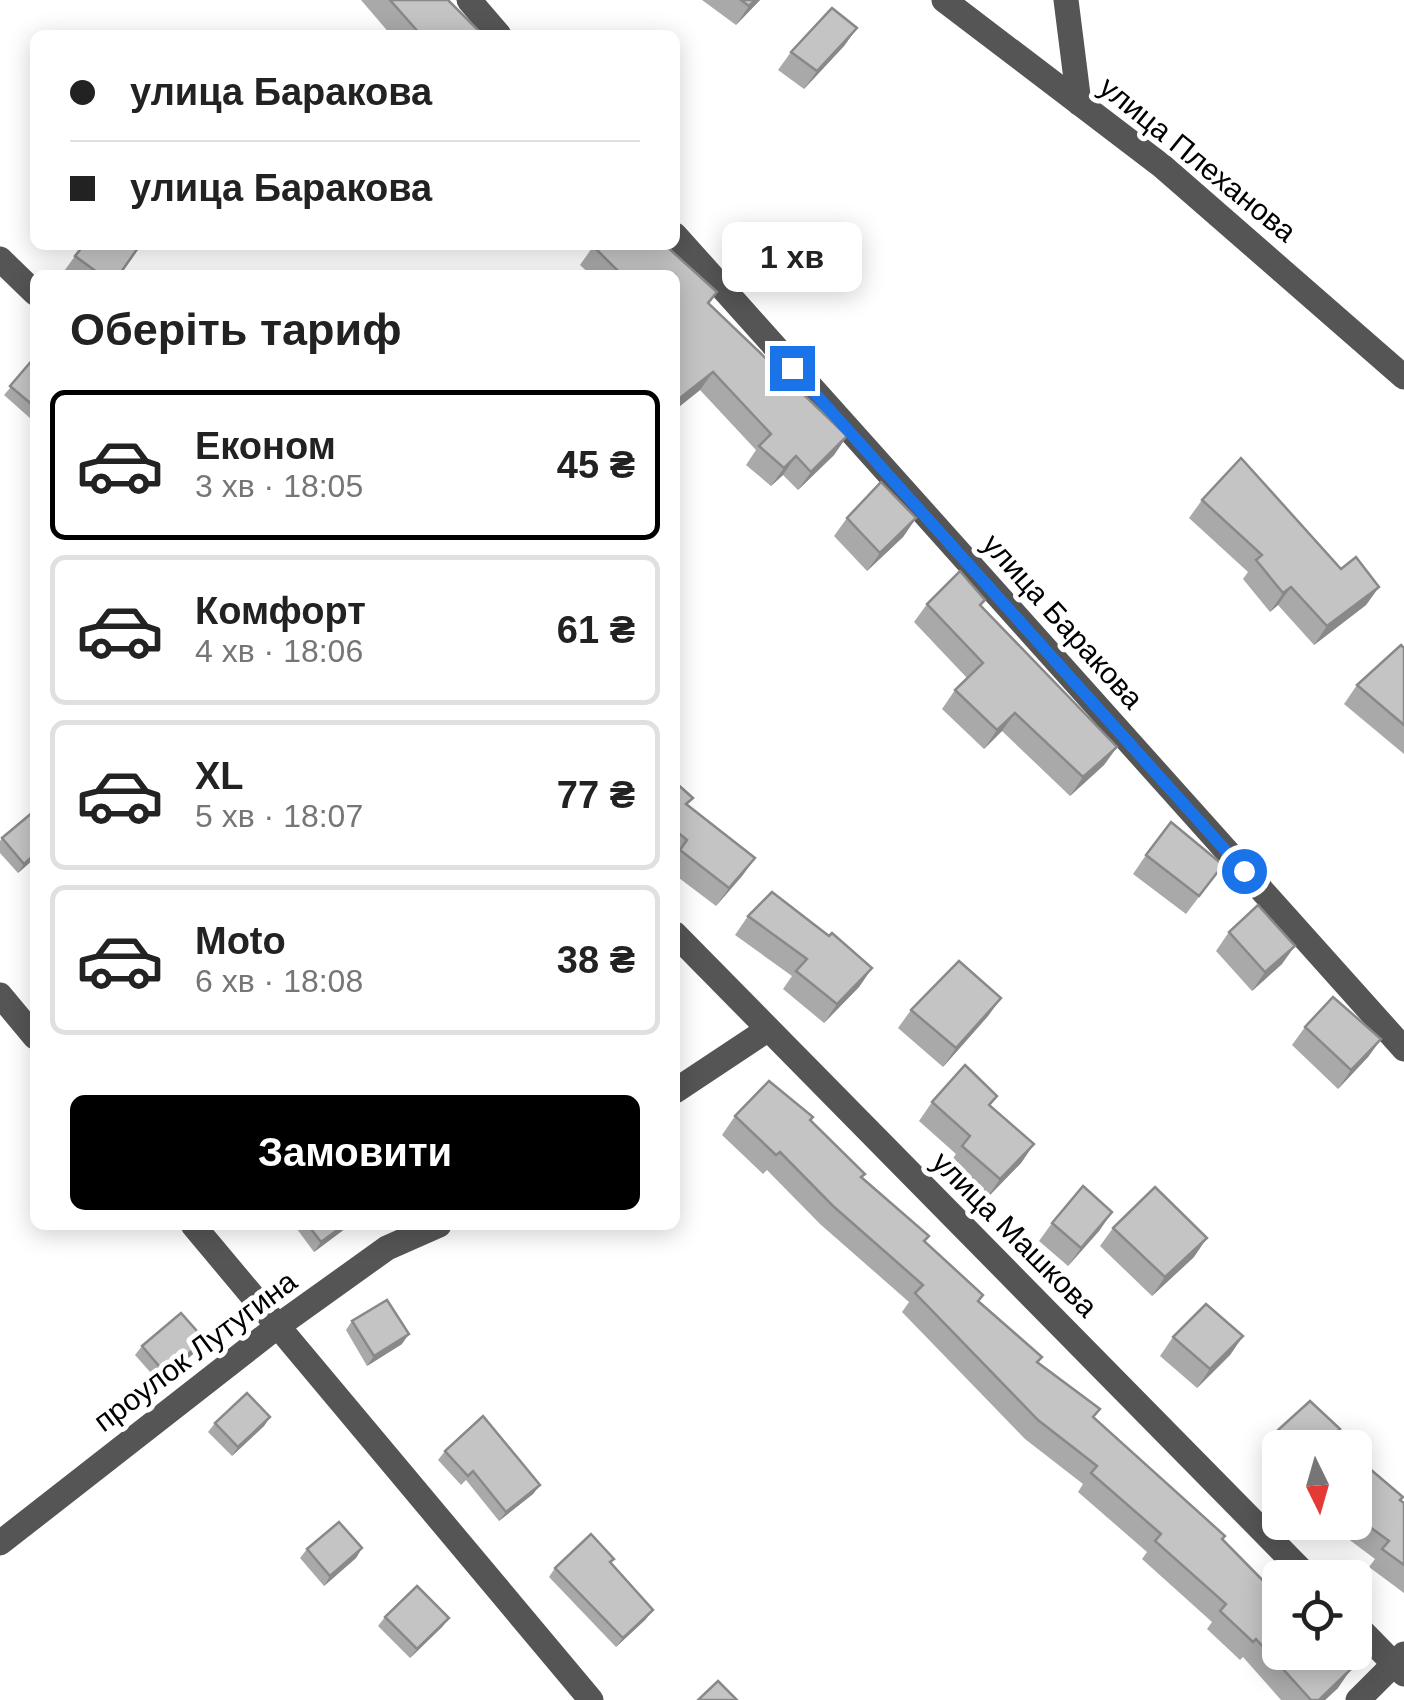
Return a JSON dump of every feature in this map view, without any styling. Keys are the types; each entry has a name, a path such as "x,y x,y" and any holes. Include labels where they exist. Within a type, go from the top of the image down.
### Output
{"street":[{"path":"469,0 496,30"},
{"name":"улица Плеханова","path":"944,0 1162,166 1404,378"},
{"path":"1066,0 1079,103"},
{"name":"улица Баракова","path":"680,241 1404,1049"},
{"path":"0,259 30,288"},
{"name":"улица Машкова","path":"680,939 1291,1560"},
{"path":"0,995 30,1031"},
{"path":"680,1088 768,1030"},
{"path":"197,1230 591,1700"},
{"name":"проулок Лутугина","path":"0,1543 278,1326 387,1248 428,1230"},
{"path":"1358,1700 1400,1664 1372,1639"}],"building":[{"path":"390,0 448,0 478,30 417,30"},
{"path":"832,8 857,28 817,71 791,52"},
{"path":"80,250 136,250 122,270 94,270 75,256"},
{"path":"597,250 671,250 717,292 708,303 847,436 811,472 796,456 784,468 759,446 771,434 713,372 680,398 680,270 617,270"},
{"path":"30,363 30,403 10,386"},
{"path":"1241,458 1341,569 1356,557 1379,587 1327,626 1291,587 1283,593 1256,560 1262,555 1202,500"},
{"path":"881,482 916,518 880,553 847,518"},
{"path":"960,571 985,600 980,605 1117,747 1083,777 1015,713 997,730 955,690 983,663 927,604"},
{"path":"1401,645 1404,648 1404,725 1357,685"},
{"path":"680,786 693,798 686,804 755,858 729,888 680,850 687,840 680,834"},
{"path":"30,815 30,859 24,864 2,838"},
{"path":"1171,822 1223,865 1199,896 1146,855"},
{"path":"772,892 829,936 832,933 872,968 837,1004 796,971 807,959 748,916"},
{"path":"1258,905 1295,946 1265,972 1229,932"},
{"path":"959,961 1001,998 956,1048 911,1010"},
{"path":"1333,997 1381,1039 1351,1070 1305,1027"},
{"path":"965,1065 997,1096 989,1105 1034,1144 1000,1179 962,1146 970,1136 932,1102"},
{"path":"769,1081 813,1117 810,1120 865,1174 861,1177 929,1236 924,1241 983,1295 978,1301 1042,1357 1037,1362 1100,1409 1093,1417 1225,1536 1222,1539 1262,1580 1262,1646 1220,1611 1226,1604 1155,1541 1161,1534 1091,1473 1097,1466 1038,1420 915,1293 923,1285 833,1206 780,1152 776,1155 735,1116"},
{"path":"1083,1186 1112,1212 1081,1248 1052,1223"},
{"path":"1155,1187 1207,1238 1165,1277 1113,1228"},
{"path":"312,1230 337,1230 321,1242"},
{"path":"387,1300 409,1334 374,1356 352,1321"},
{"path":"1206,1304 1243,1336 1210,1369 1173,1337"},
{"path":"181,1313 205,1340 165,1373 142,1346"},
{"path":"247,1393 270,1417 238,1447 215,1423"},
{"path":"1310,1401 1340,1429 1339,1430 1278,1430"},
{"path":"483,1416 540,1485 506,1512 473,1471 468,1476 445,1451"},
{"path":"1372,1471 1403,1497 1400,1500 1404,1503 1404,1565 1382,1549 1389,1541 1372,1528"},
{"path":"339,1522 362,1548 330,1576 307,1549"},
{"path":"591,1534 653,1610 623,1638 555,1568"},
{"path":"417,1586 449,1618 417,1649 385,1617"},
{"path":"1284,1670 1350,1670 1319,1700 1311,1700"},
{"path":"718,1681 737,1700 698,1700"}],"route":[{"path":"792,368 1244,871"}]}
